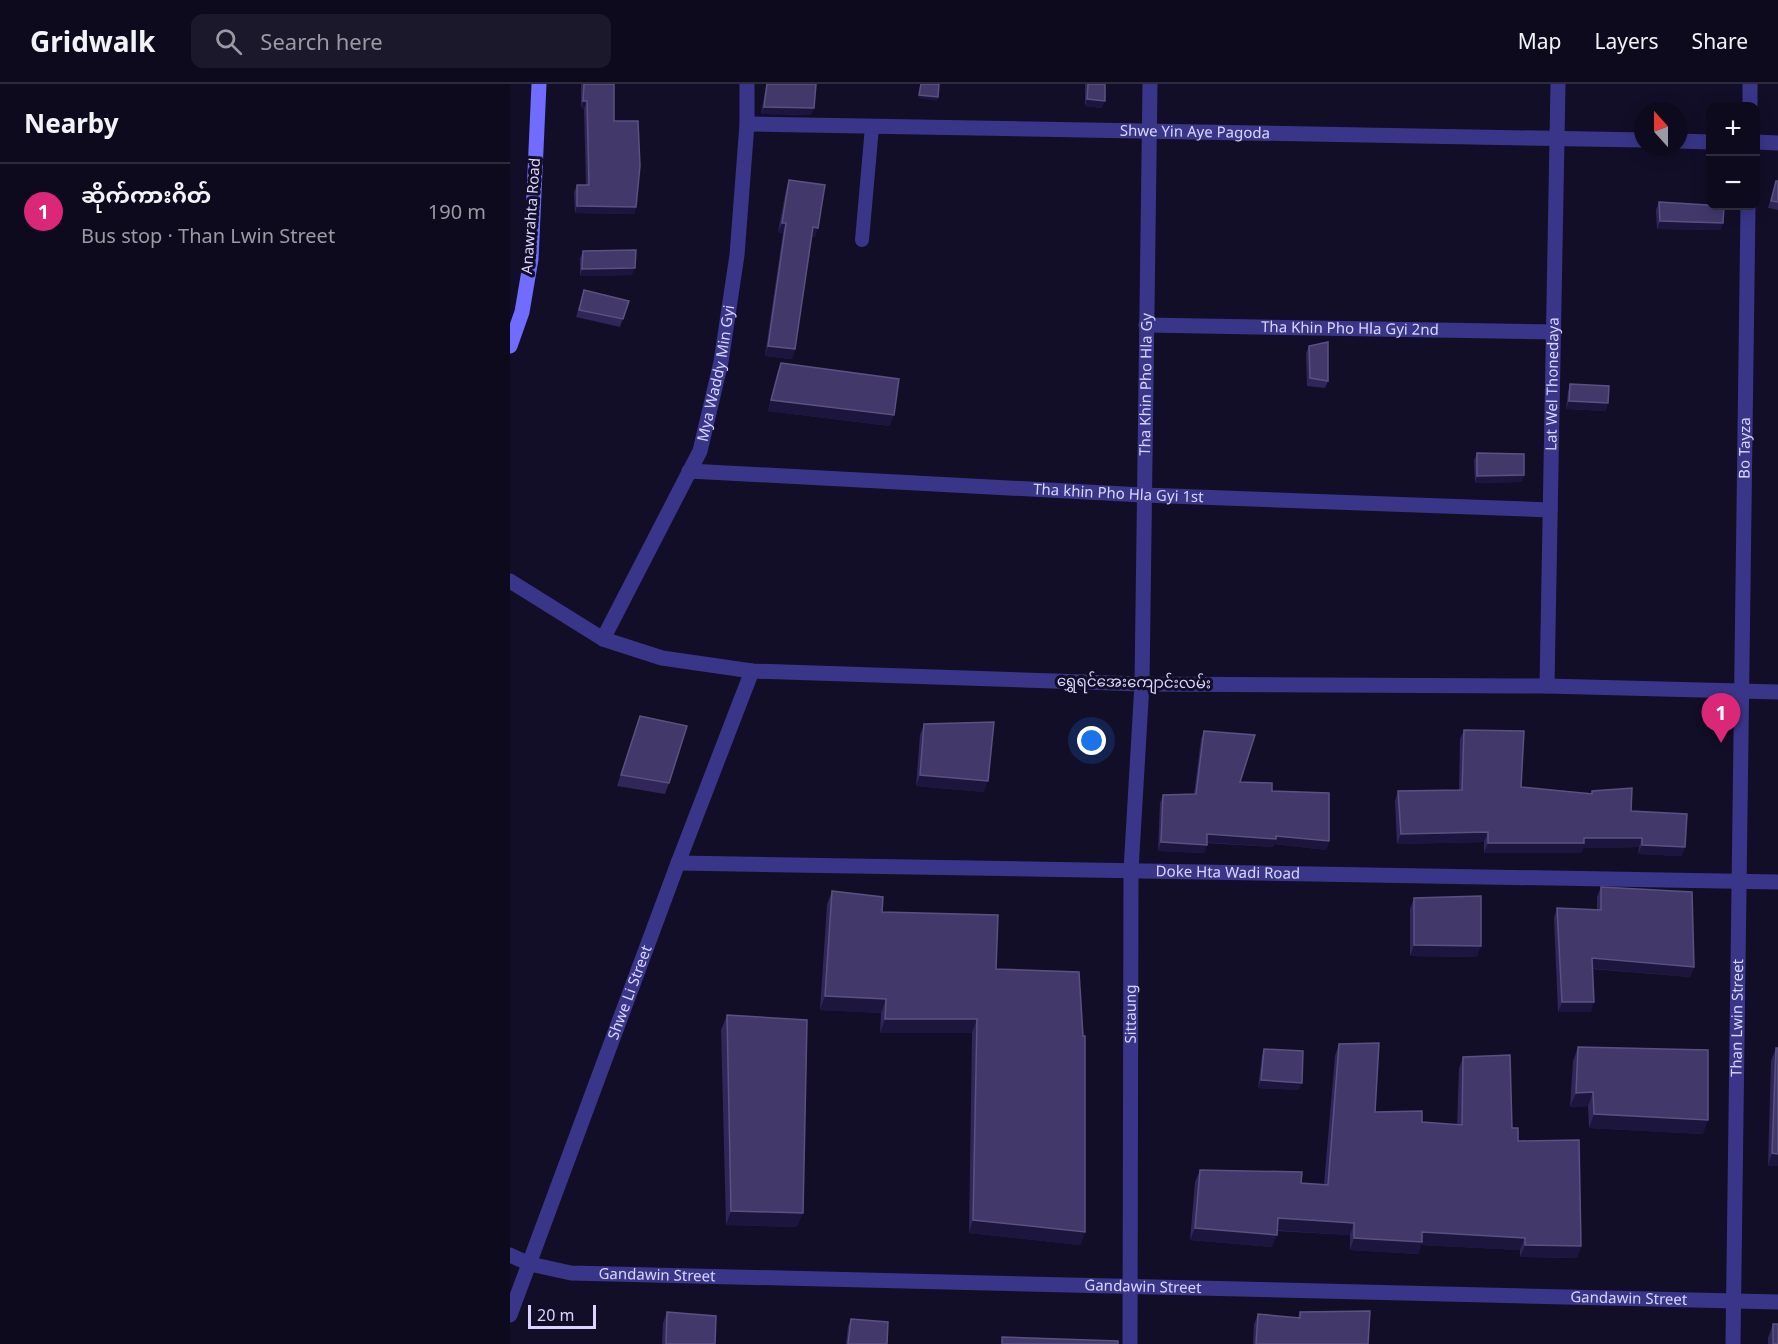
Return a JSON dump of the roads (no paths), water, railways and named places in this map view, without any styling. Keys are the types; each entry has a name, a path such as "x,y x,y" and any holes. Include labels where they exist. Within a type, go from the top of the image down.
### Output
{"main road":[{"name":"Anawrahta Road","path":"510,346 522,312 531,259 538,84"}],"street":[{"name":"Mya Waddy Min Gyi","path":"603,639 700,451 721,362 737,255 747,124 747,84"},
{"name":"Tha Khin Pho Hla Gy","path":"1142,684 1150,84"},
{"name":"Lat Wel Thonedaya","path":"1547,686 1558,84"},
{"path":"1750,84 1750,102"},
{"name":"Shwe Yin Aye Pagoda","path":"747,124 1634,140"},
{"path":"1688,141 1706,141"},
{"path":"1760,142 1778,143"},
{"name":"Bo Tayza","path":"1741,692 1749,210"},
{"name":"Tha Khin Pho Hla Gyi 2nd","path":"1146,325 1554,332"},
{"name":"Tha khin Pho Hla Gyi 1st","path":"689,471 1143,495 1550,510"},
{"name":"ရွှေရင်အေးကျောင်းလမ်း","path":"510,581 603,639 662,658 752,671 1142,684 1547,686 1778,692"},
{"name":"Shwe Li Street","path":"510,1315 752,671"},
{"name":"Sittaung","path":"1130,1344 1131,870 1142,684"},
{"name":"Than Lwin Street","path":"1733,1344 1741,692"},
{"name":"Doke Hta Wadi Road","path":"678,863 1778,882"},
{"name":"Gandawin Street","path":"510,1255 530,1264 571,1273 1778,1302"}],"lane":[{"path":"861,240 872,127"}],"place":[{"name":"ဆိုက်ကားဂိတ်","path":"1721,743"}]}
